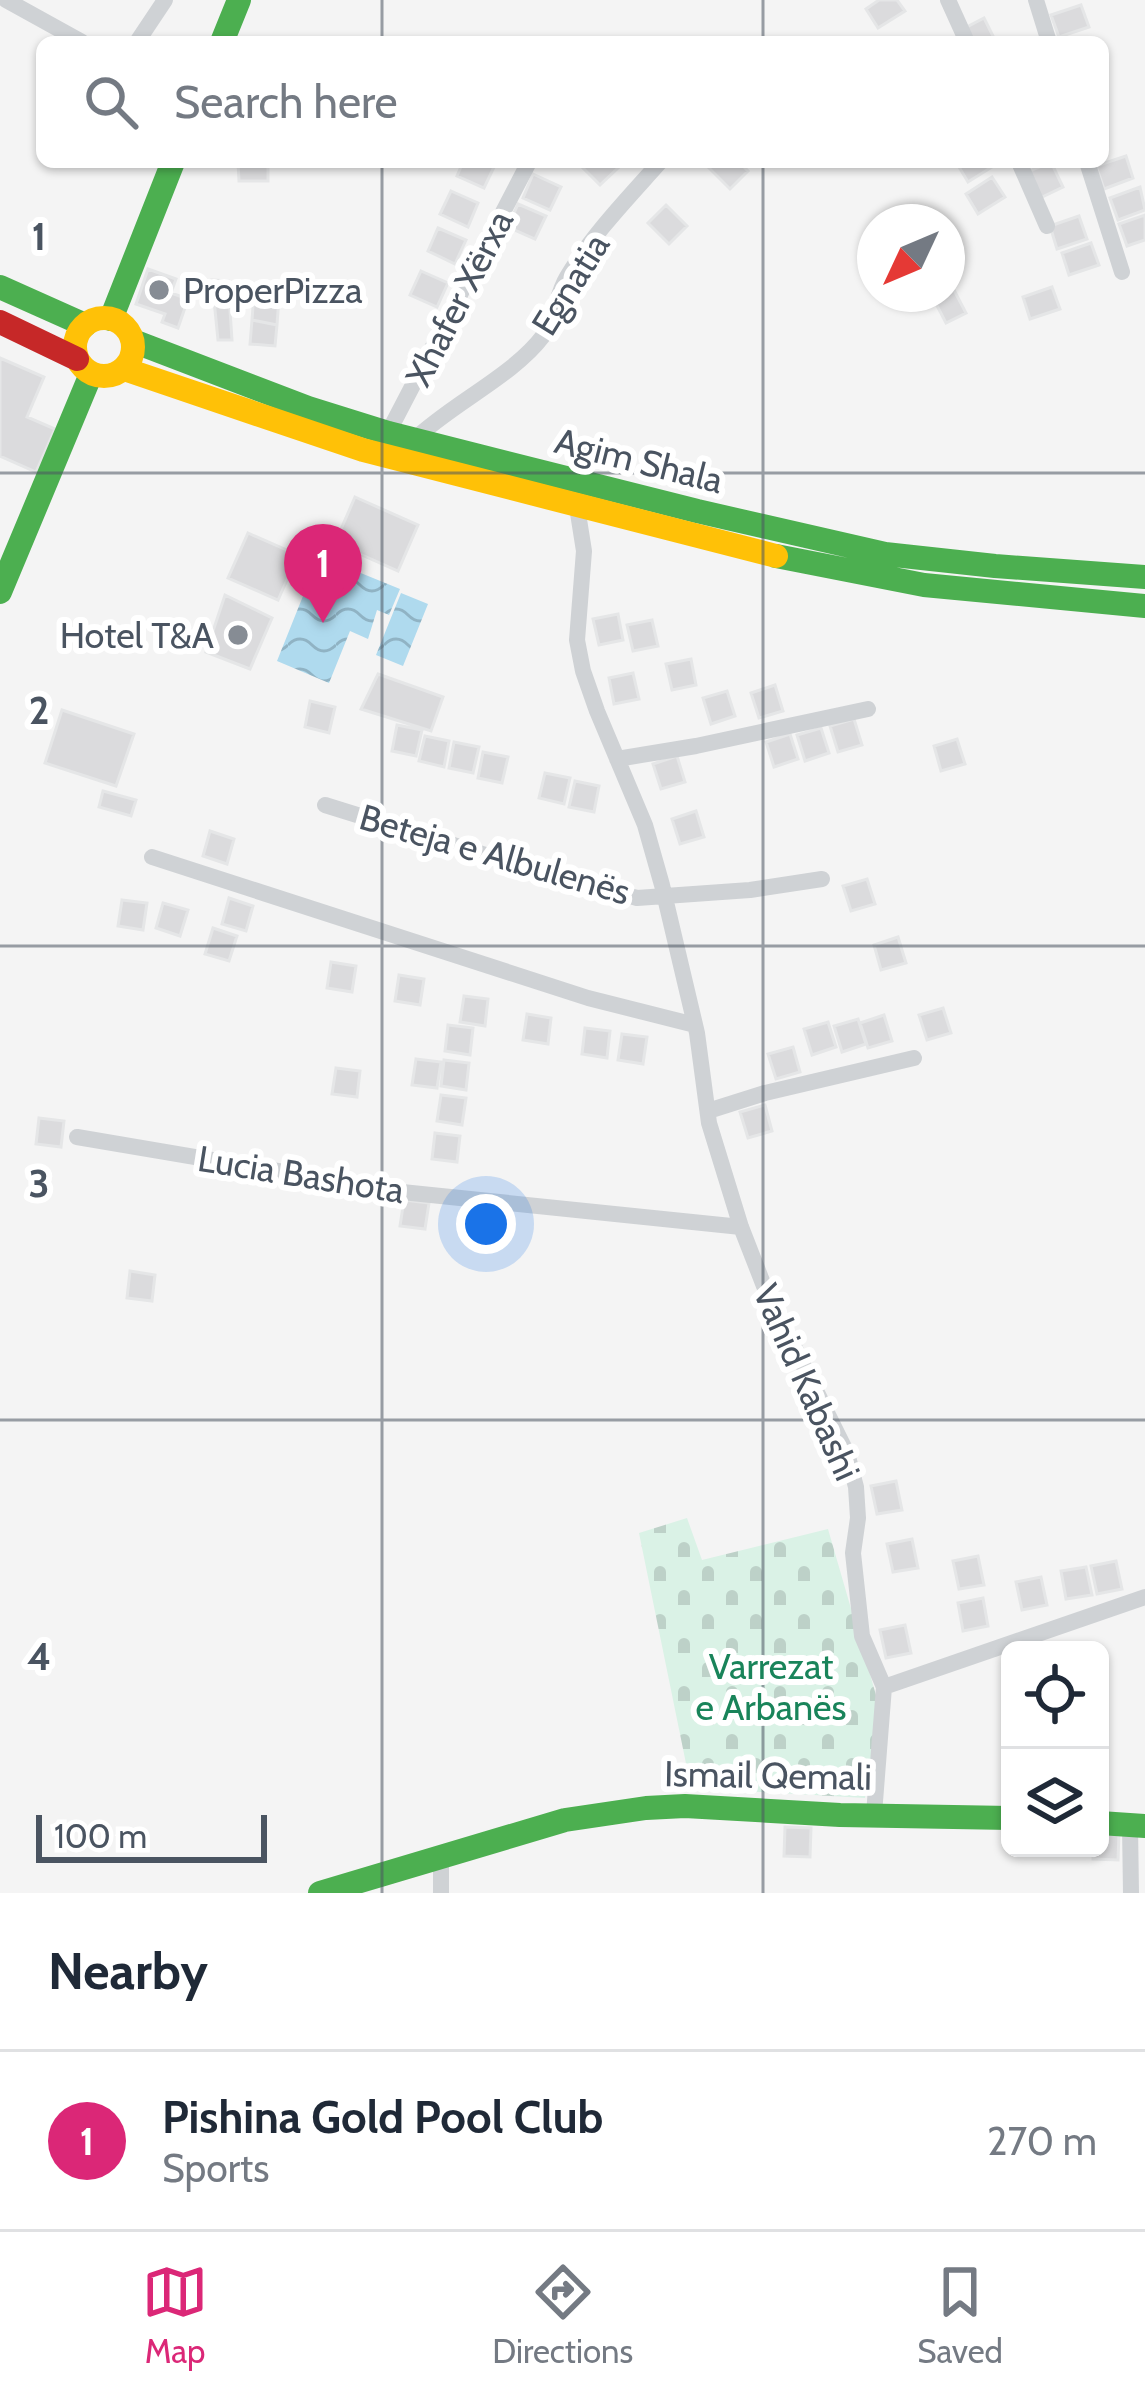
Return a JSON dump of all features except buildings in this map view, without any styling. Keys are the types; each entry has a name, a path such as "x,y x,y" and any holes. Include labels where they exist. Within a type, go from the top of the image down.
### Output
{"main road":[{"path":"224,36 239,0"},
{"path":"0,592 84,366 75,342 85,325 111,319 171,168"},
{"path":"0,287 85,325"},
{"name":"Agim Shala","path":"111,319 121,323 133,341 308,408 568,481 885,554 1145,577"},
{"path":"0,322 110,376 124,369 133,341"},
{"name":"Agim Shala","path":"124,369 363,450 836,570 924,585 1145,606"},
{"name":"Ismail Qemali","path":"320,1893 565,1820 646,1808 1001,1818"}],"street":[{"path":"6,0 71,36"},
{"path":"141,36 165,0"},
{"path":"948,0 964,36"},
{"path":"1036,0 1047,36"},
{"name":"Xhafer Xërxa","path":"388,433 526,168"},
{"name":"Egnatia","path":"414,440 542,337 578,258 655,168"},
{"path":"1022,168 1047,226"},
{"path":"1089,168 1122,272"},
{"name":"Vahid Kabashi","path":"577,507 584,551 577,640 583,671 645,825 695,1025 708,1111 741,1227 777,1315 847,1453 856,1487 853,1553 862,1636 884,1687 874,1814"},
{"path":"616,759 868,709"},
{"name":"Beteja e Albulenës","path":"325,805 638,898 822,879"},
{"path":"152,857 547,986 695,1025"},
{"path":"708,1111 914,1058"},
{"name":"Lucia Bashota","path":"77,1137 402,1192 741,1227"},
{"path":"884,1687 1145,1597"},
{"path":"1131,1893 1138,1826"},
{"path":"441,1858 441,1893"}],"green space":[{"name":"Varrezat e Arbanës","path":"687,1518 702,1560 828,1529 880,1709 865,1798 691,1788 639,1533"}],"water":[{"path":"319,556 400,589 389,615 377,610 368,639 350,631 329,683 277,661"},
{"path":"401,593 428,604 403,666 376,655"}],"traffic: fast":[{"path":"224,36 239,0"},
{"path":"111,319 171,168"},
{"path":"0,287 85,325"},
{"path":"133,341 308,408 388,433 697,511 885,554 1145,577"},
{"path":"0,592 91,374"},
{"path":"776,556 924,585 1145,606"},
{"path":"320,1893 565,1820 646,1808 1001,1818"},
{"path":"1109,1824 1145,1826"}],"traffic: slow":[{"path":"104,318 125,326 133,347 125,368 104,376 83,368 75,347 83,326 104,318"},
{"path":"124,369 363,450 776,556"}],"traffic: jam":[{"path":"0,322 77,359"}],"place":[{"name":"ProperPizza","path":"159,290"},
{"name":"Pishina Gold Pool Club","path":"323,623"},
{"name":"Hotel T&A","path":"238,635"}]}
